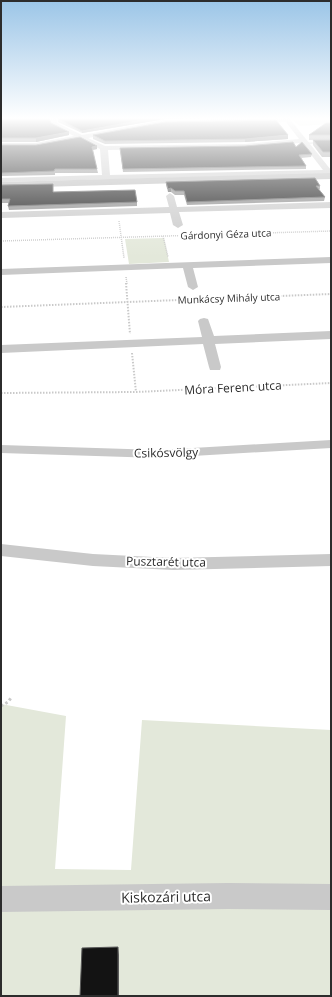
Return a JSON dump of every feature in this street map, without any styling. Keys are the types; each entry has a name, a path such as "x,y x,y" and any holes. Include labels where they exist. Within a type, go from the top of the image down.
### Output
{"main road":[{"path":"1,185 330,173"}],"street":[{"path":"105,165 106,177"},
{"path":"323,165 330,173"},
{"path":"1,180 330,173"},
{"name":"Gárdonyi Géza utca","path":"170,196 178,225"},
{"path":"1,215 331,205"},
{"name":"Gárdonyi Géza utca","path":"226,250 232,264"},
{"path":"1,272 331,260"},
{"name":"Munkácsy Mihály utca","path":"187,265 192,286"},
{"name":"Munkácsy Mihály utca","path":"204,321 209,340"},
{"path":"1,348 331,335"},
{"name":"Móra Ferenc utca","path":"209,340 215,367"},
{"name":"Csikósvölgy","path":"1,449 159,454 331,444"},
{"name":"Pusztarét utca","path":"1,550 93,560 173,564 331,560"},
{"name":"Kiskozári utca","path":"1,899 228,896 331,897"}],"path":[{"path":"118,212 125,268 136,392"},
{"name":"Gárdonyi Géza utca","path":"1,241 331,230"},
{"path":"164,236 170,266"},
{"name":"Munkácsy Mihály utca","path":"1,307 331,294"},
{"name":"Móra Ferenc utca","path":"1,393 136,392 331,383"},
{"path":"1,706 8,702 11,698"}],"shaded area":[{"path":"164,238 169,262 129,264 125,239"},
{"path":"1,704 66,716 55,869 131,870 142,720 331,730 331,996 1,996"}],"building":[{"path":"1,165 96,165 97,169 55,169 54,171 1,173"},
{"path":"122,165 305,165 306,166 123,169"},
{"path":"315,178 320,186 316,186 325,197 187,202 184,191 175,191 171,188 168,189 166,182"},
{"path":"53,184 53,192 135,190 137,202 8,206 10,199 1,199 1,185"},
{"path":"118,947 118,996 80,996 82,948"}]}
